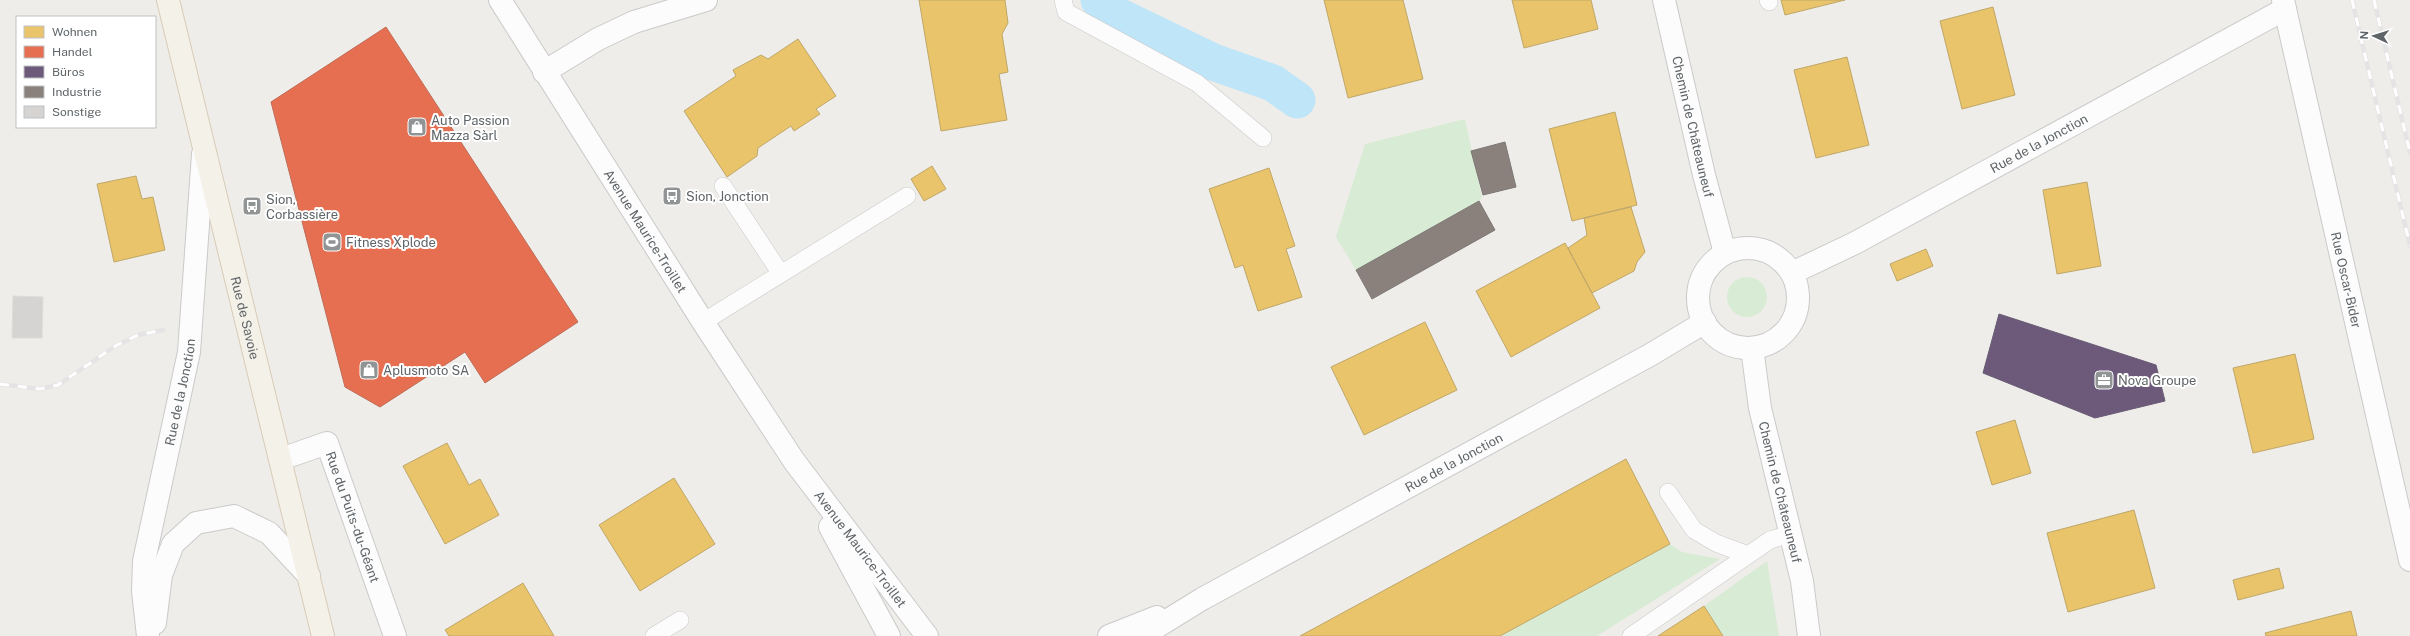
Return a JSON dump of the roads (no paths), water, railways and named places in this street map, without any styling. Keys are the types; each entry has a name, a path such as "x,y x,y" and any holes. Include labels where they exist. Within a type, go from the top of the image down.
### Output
{"main road":[{"name":"Rue de Savoie","path":"168,0 323,636"}],"street":[{"name":"Avenue Maurice-Troillet","path":"500,0 703,322 794,460 927,636"},
{"path":"544,72 598,39 634,22 706,0"},
{"name":"Chemin de Châteauneuf","path":"1664,0 1704,175 1725,253"},
{"name":"Rue de la Jonction","path":"1792,273 1855,243 2284,4"},
{"name":"Rue Oscar-Bider","path":"2284,4 2410,560"},
{"name":"Rue de la Jonction","path":"148,636 143,590 144,561 189,352 204,144"},
{"path":"1744,248 1762,250 1782,260 1792,273 1798,291 1798,302 1794,318 1785,332 1777,339 1762,346 1741,348 1727,343 1714,334 1705,322 1699,309 1700,286 1710,266 1725,253 1744,248"},
{"name":"Rue de la Jonction","path":"1142,636 1202,599 1650,355 1705,322"},
{"name":"Chemin de Châteauneuf","path":"1752,348 1760,408 1802,581 1809,636"},
{"name":"Rue du Puits-du-Géant","path":"281,459 326,443 395,636"},
{"name":"Avenue Maurice-Troillet","path":"794,460 888,636"},
{"path":"154,636 161,575 173,544 196,523 234,516 269,533 309,576"},
{"name":"Rue de la Jonction","path":"1109,636 1202,599"}],"lane":[{"path":"1063,0 1066,12 1197,83 1263,138"},
{"path":"723,186 781,274"},
{"path":"703,322 907,196"},
{"path":"1668,492 1694,530 1716,543 1748,555"},
{"path":"1631,636 1770,540 1790,534"},
{"path":"654,636 680,620"}],"waterway":[{"path":"1099,0 1118,16 1213,62 1273,83 1297,100"}],"railway":[{"path":"2352,0 2410,246"},
{"path":"2374,0 2410,153"},
{"path":"0,384 40,389 58,385 117,345 138,335 163,330"}],"place":[{"name":"Auto Passion Mazza Sàrl","path":"417,127"},
{"name":"Sion, Jonction","path":"672,196"},
{"name":"Sion, Corbassière","path":"252,206"},
{"name":"Fitness Xplode","path":"332,242"},
{"name":"Aplusmoto SA","path":"369,370"},
{"name":"Nova Groupe","path":"2104,380"}]}
